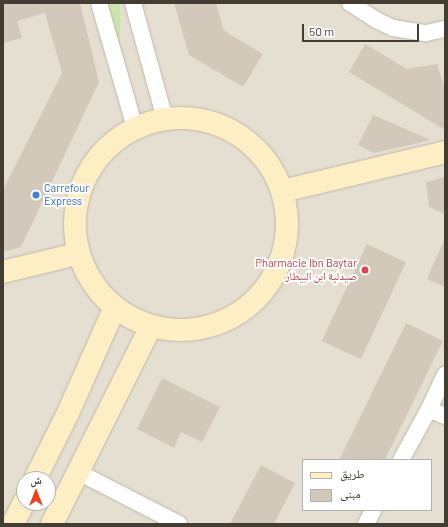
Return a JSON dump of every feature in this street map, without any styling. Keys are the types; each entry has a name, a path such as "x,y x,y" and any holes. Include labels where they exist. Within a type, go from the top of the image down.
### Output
{"street":[{"path":"99,3 135,128"},
{"path":"133,3 165,119"},
{"path":"350,3 376,20 393,28 426,32 445,29"},
{"path":"165,119 201,119 228,128 252,144 271,166 283,191 288,225 282,258 266,288 242,311 211,326 177,330 151,326 128,316 115,307 92,282 77,254 74,222 80,191 94,163 116,140 135,128 165,119"},
{"path":"283,191 445,152"},
{"path":"3,272 77,254"},
{"path":"39,471 68,413 115,307"},
{"path":"52,524 151,326"},
{"path":"402,459 429,409 445,374"},
{"path":"429,409 445,416"},
{"path":"78,472 179,524"},
{"path":"10,521 17,511"},
{"path":"366,524 372,511"}],"shaded area":[{"path":"3,3 445,3 445,524 3,524"}],"green space":[{"path":"109,3 120,3 120,66 109,66"}],"building":[{"path":"3,3 80,3 99,82 21,247 3,252 3,190 62,73 45,13 17,21 22,38 3,43"},
{"path":"174,3 216,3 224,31 263,54 243,87 189,55"},
{"path":"365,44 407,69 437,64 445,89 445,130 349,72"},
{"path":"373,115 431,140 374,153 358,145"},
{"path":"445,177 445,214 429,207 426,182"},
{"path":"445,238 445,287 427,279"},
{"path":"367,244 406,262 361,359 322,341"},
{"path":"406,323 443,341 385,459 340,459"},
{"path":"162,378 220,407 202,442 181,432 174,448 137,429"},
{"path":"261,465 295,483 274,524 230,524"}],"place":[{"name":"Carrefour Express","path":"36,195"},
{"name":"Pharmacie Ibn Baytar صيدلية ابن البيطار","path":"365,270"}]}
